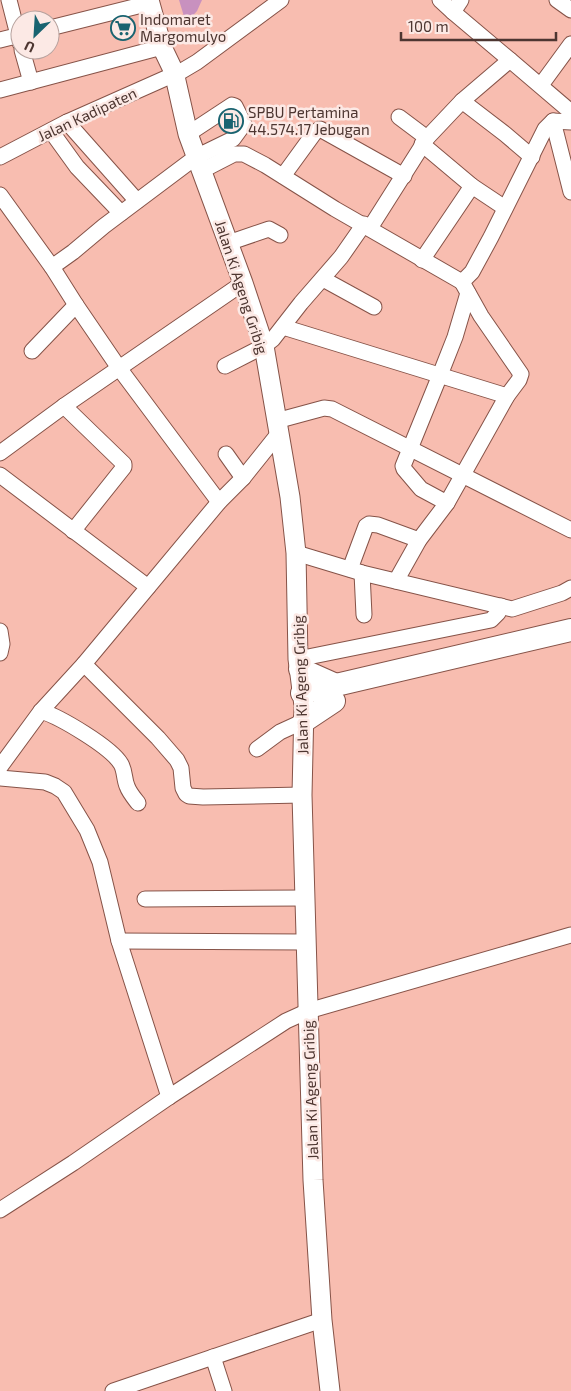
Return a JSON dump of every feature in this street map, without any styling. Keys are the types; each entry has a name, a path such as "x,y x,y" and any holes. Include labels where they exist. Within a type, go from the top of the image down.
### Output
{"highway":[{"path":"304,707 335,693 571,630"},
{"path":"335,693 571,646"},
{"path":"299,664 335,693"}],"main road":[{"name":"Jalan Ki Ageng Gribig","path":"149,2 162,47 177,73 188,134 264,346 290,497 296,553 299,664 304,707 302,795 313,1180 322,1320 330,1391"}],"street":[{"name":"Jalan Kadipaten","path":"0,156 67,122 177,73 197,62 281,0"},
{"path":"440,0 457,6 510,60 571,112"},
{"path":"557,0 571,10"},
{"path":"60,25 149,2"},
{"path":"541,85 571,44"},
{"path":"0,90 162,47"},
{"path":"25,60 31,82"},
{"path":"224,366 264,346 273,339 367,226 404,176 425,141 462,102 510,60"},
{"path":"462,102 532,157"},
{"path":"52,267 137,201 199,164 233,139 244,127 243,119 232,104 188,134"},
{"path":"399,117 472,186 505,208"},
{"path":"553,121 571,192"},
{"path":"447,503 421,489 403,466 455,337 465,287 472,272 492,237 545,129 553,121 571,122"},
{"path":"67,122 137,201"},
{"path":"283,176 315,132 320,130 404,176"},
{"path":"51,131 77,167 122,213"},
{"path":"199,164 239,153 253,158 465,287 485,322 521,374 447,503 419,540 396,581"},
{"path":"422,260 472,186"},
{"path":"0,195 52,267 119,368 219,502"},
{"path":"228,243 269,229 280,235"},
{"path":"323,279 374,307"},
{"path":"0,453 64,406 243,283"},
{"path":"32,351 76,305"},
{"path":"283,327 507,396"},
{"path":"64,406 124,464 124,467 73,531"},
{"path":"0,767 41,711 84,664 219,502 243,478 278,427 324,408 332,408 571,530"},
{"path":"226,454 243,478"},
{"path":"0,475 148,587"},
{"path":"364,615 356,571 366,526 369,524 378,525 419,540"},
{"path":"296,553 448,595 512,609 562,593 571,588"},
{"path":"299,664 491,620 498,613 501,606"},
{"path":"0,631 2,638 0,653"},
{"path":"84,664 158,738 177,760 181,768 183,788 189,796 302,795"},
{"path":"257,748 280,732 304,707"},
{"path":"41,711 55,716 106,749 117,759 125,774 127,786 138,803"},
{"path":"0,778 45,782 55,786 64,792 87,830 100,862 119,941 169,1097"},
{"path":"145,899 305,898"},
{"path":"0,1210 286,1021 308,1011 571,935"},
{"path":"119,941 307,942"},
{"path":"113,1391 322,1320"},
{"path":"213,1357 224,1391"}],"shaded area":[{"path":"179,0 202,0 197,11 186,23"}],"place":[{"name":"Indomaret Margomulyo","path":"123,28"},
{"name":"SPBU Pertamina 44.574.17 Jebugan","path":"231,121"}]}
